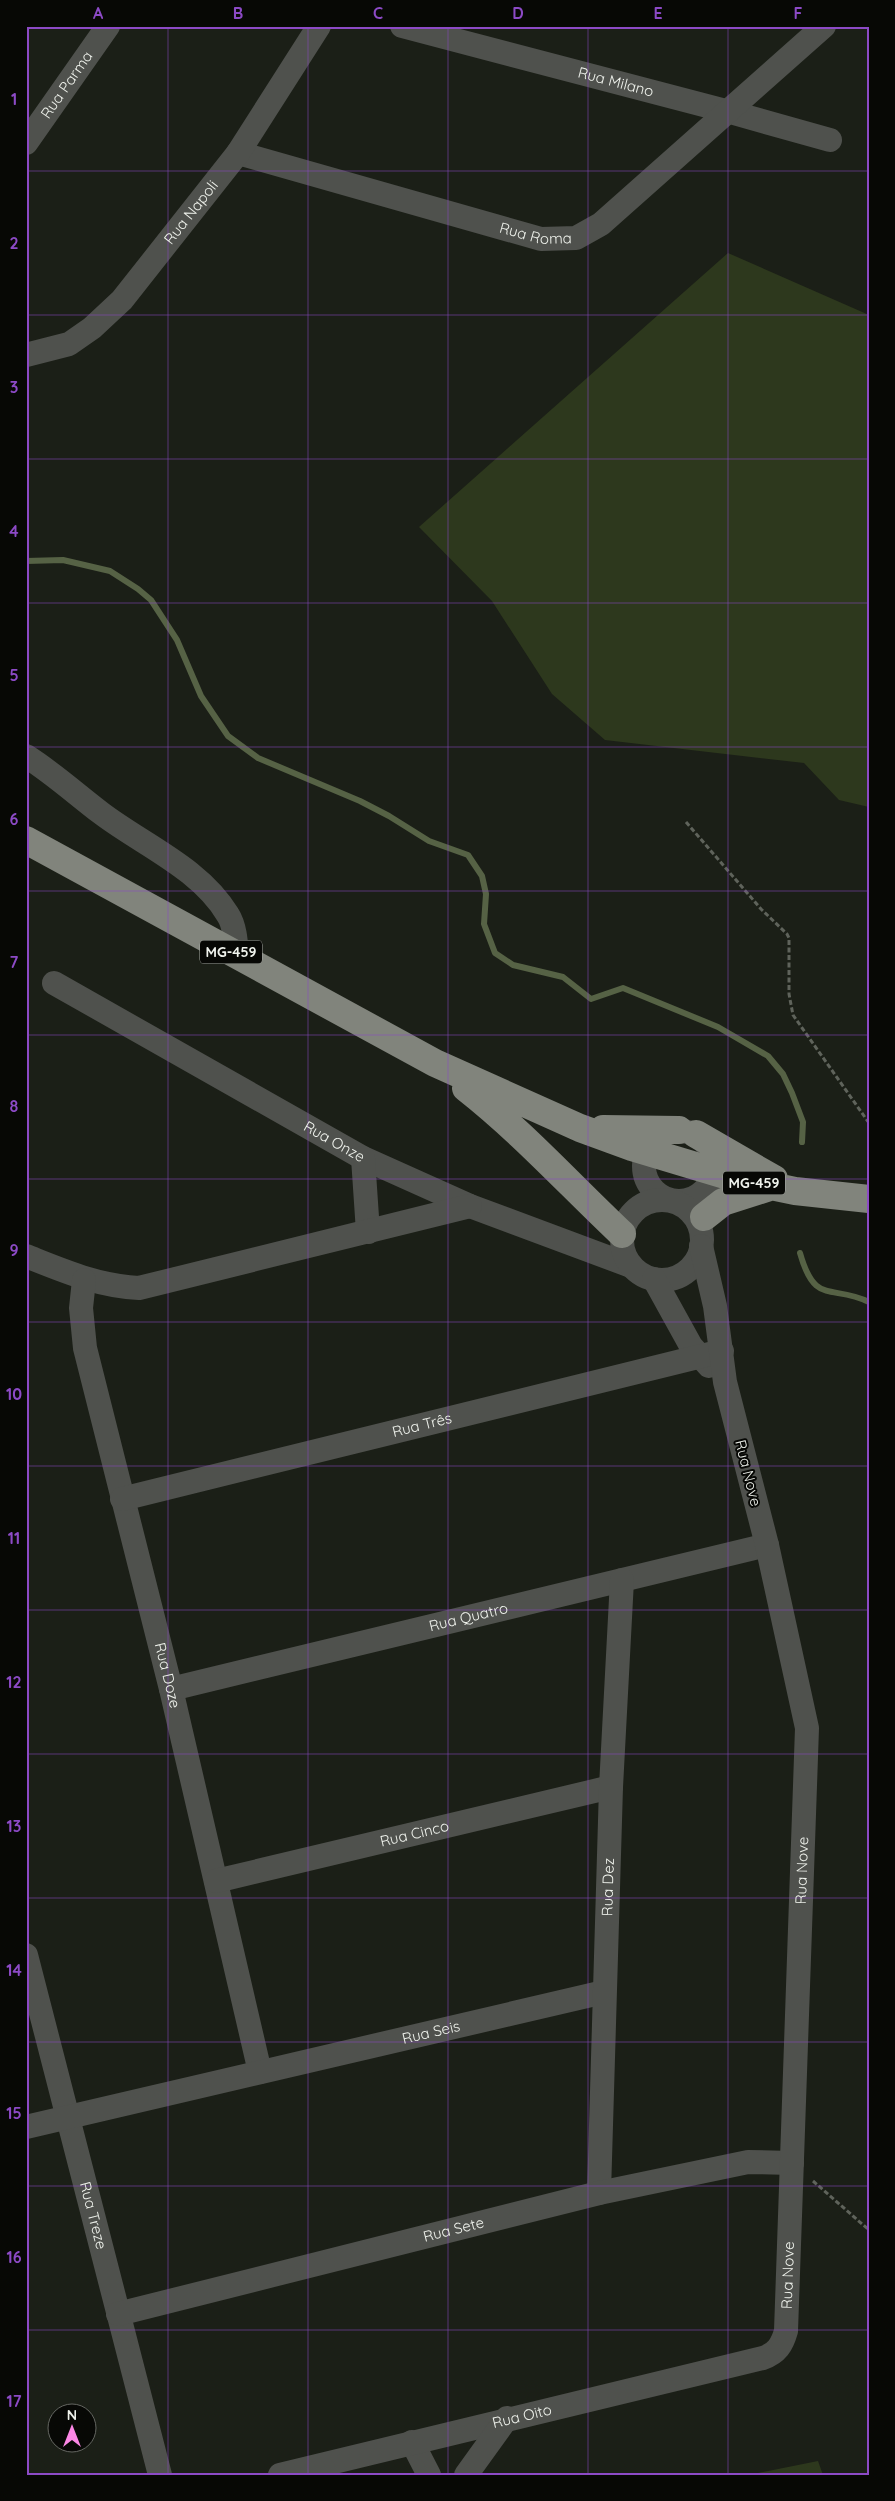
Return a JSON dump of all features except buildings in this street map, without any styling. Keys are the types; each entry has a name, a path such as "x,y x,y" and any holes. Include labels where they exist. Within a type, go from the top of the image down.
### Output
{"main road":[{"name":"MG-459","path":"26,840 435,1063 580,1128 647,1152 711,1179 869,1199"},
{"path":"435,1063 498,1113 628,1223"},
{"path":"580,1128 687,1132 784,1188"},
{"path":"702,1231 716,1206 734,1197 784,1188"}],"street":[{"name":"Rua Parma","path":"26,143 108,26"},
{"name":"Rua Napoli","path":"26,355 70,344 92,328 122,300 238,153 319,26"},
{"name":"Rua Milano","path":"402,26 830,140"},
{"name":"Rua Roma","path":"238,153 541,239 559,240 576,238 601,224 730,112 824,26"},
{"path":"26,756 47,769 102,814 192,875 229,915 234,931 237,955"},
{"name":"Rua Onze","path":"54,983 363,1158 470,1206 631,1266"},
{"path":"647,1181 628,1223 623,1251 631,1266 641,1274 654,1279 670,1279 685,1273 696,1261 702,1231 711,1179 712,1150 687,1132 663,1134 656,1138 647,1152 643,1166 647,1181 653,1190 686,1209 693,1215 702,1231 715,1306 710,1354"},
{"path":"363,1158 368,1232"},
{"path":"628,1223 650,1202 691,1199 701,1194 711,1179"},
{"path":"26,1256 84,1280 118,1287 138,1288 470,1206"},
{"name":"Rua Nove","path":"654,1279 682,1332 710,1354 725,1382 767,1545 807,1728 786,2331 778,2349 763,2358"},
{"name":"Rua Doze","path":"84,1280 81,1308 85,1348 171,1689 260,2072"},
{"name":"Rua Três","path":"122,1499 710,1354"},
{"name":"Rua Quatro","path":"171,1689 767,1545"},
{"name":"Rua Dez","path":"599,2193 611,1787 622,1580"},
{"name":"Rua Cinco","path":"216,1881 611,1787"},
{"name":"Rua Treze","path":"26,1955 66,2117 160,2475"},
{"name":"Rua Seis","path":"26,2127 604,1992"},
{"name":"Rua Sete","path":"118,2314 599,2193 748,2162 792,2163"},
{"name":"Rua Oito","path":"280,2475 507,2418 763,2358"},
{"path":"466,2475 507,2418"},
{"path":"412,2442 429,2475"}],"path":[{"path":"686,822 761,909 787,934 789,938 789,994 793,1015 869,1123"},
{"path":"792,2163 869,2230"}],"green space":[{"path":"728,253 869,315 869,807 839,800 804,763 605,740 552,694 492,601 419,527"},
{"path":"818,2461 823,2475 748,2475"}],"waterway":[{"path":"26,561 63,560 110,571 138,589 151,600 177,640 201,696 228,736 258,758 360,801 389,816 429,841 468,855 482,876 486,894 484,924 495,953 513,965 563,977 591,999 623,988 718,1027 768,1056 783,1074 792,1093 803,1122 802,1142"},
{"path":"800,1253 806,1270 818,1287 826,1291 856,1297 869,1302"}]}
